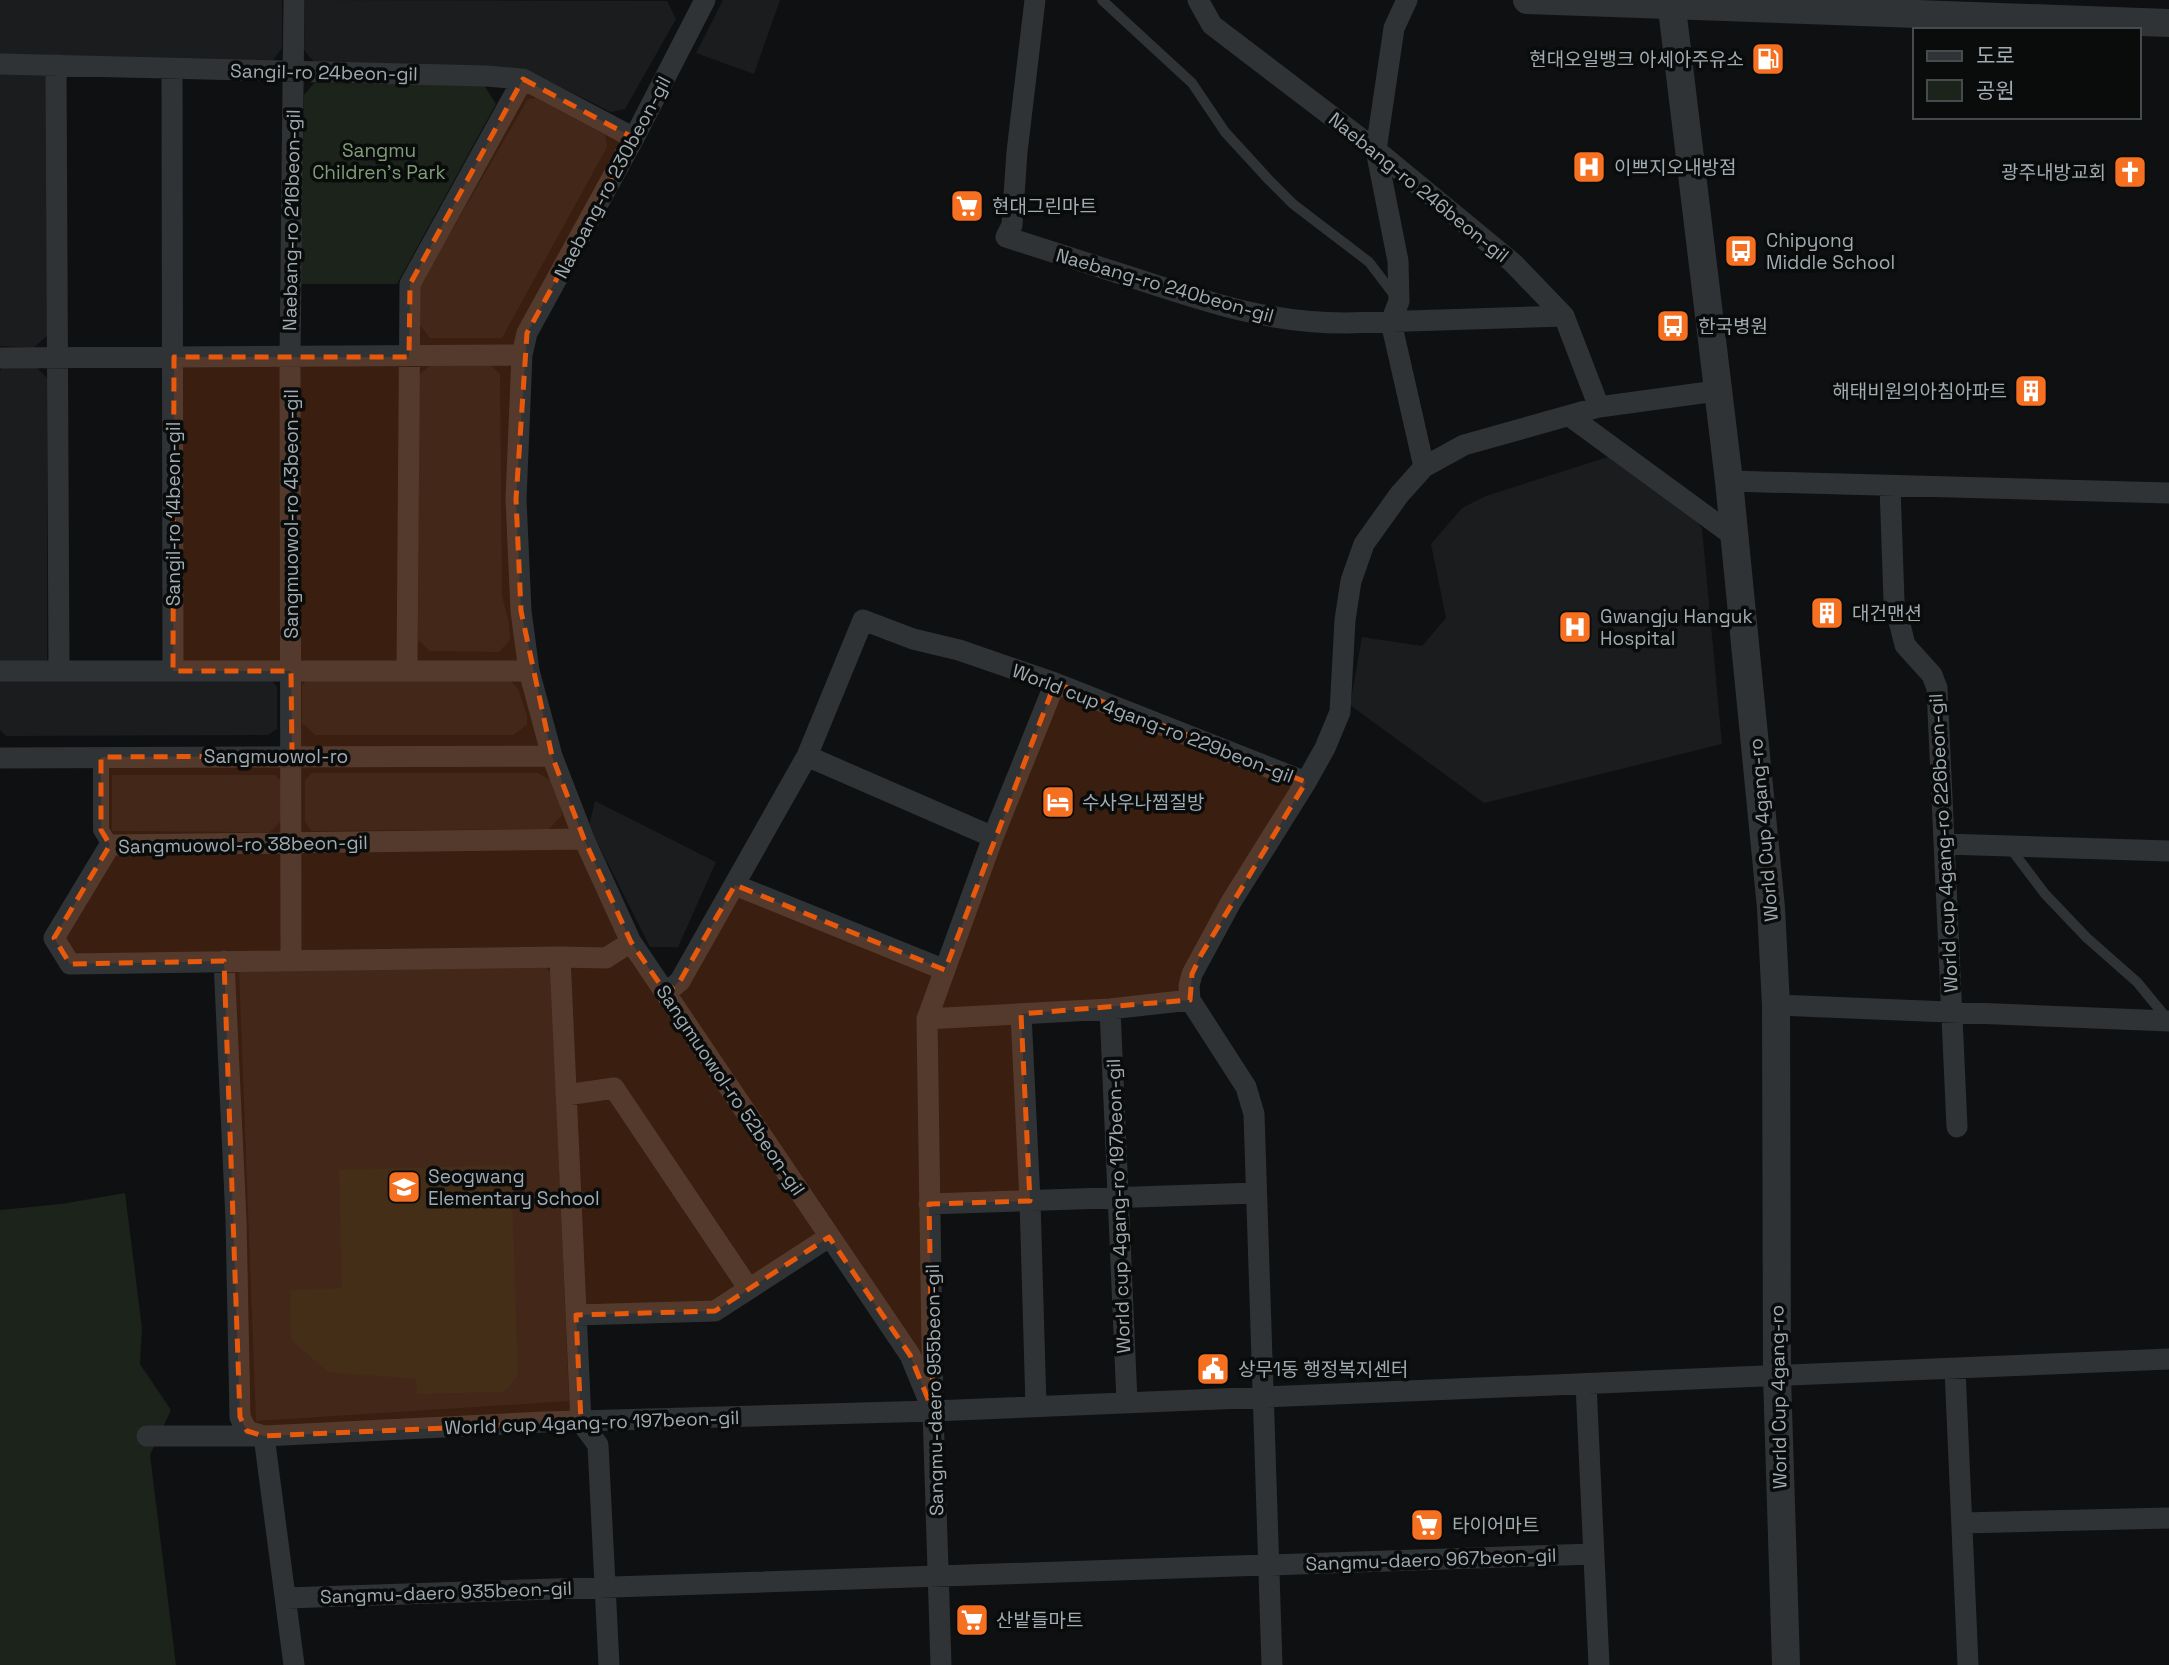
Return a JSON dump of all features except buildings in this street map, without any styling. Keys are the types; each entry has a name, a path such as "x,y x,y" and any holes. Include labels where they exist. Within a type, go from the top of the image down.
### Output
{"street":[{"name":"Naebang-ro 216beon-gil","path":"290,357 294,0"},
{"name":"Naebang-ro 230beon-gil","path":"529,671 521,611 516,499 522,355 527,333 634,138 705,0"},
{"name":"Naebang-ro 240beon-gil","path":"1035,0 1017,152 1012,225 1006,237 1259,316 1314,323 1564,316"},
{"name":"Naebang-ro 246beon-gil","path":"1198,0 1212,25 1376,150 1513,263 1564,316 1599,407"},
{"path":"1406,0 1394,28 1376,150 1398,261 1399,301 1391,322 1424,467"},
{"path":"1527,0 1672,2 2169,23"},
{"name":"World Cup 4gang-ro","path":"1672,2 1716,391 1729,481 1771,908 1776,1005 1777,1376 1786,1665"},
{"name":"Sangil-ro 24beon-gil","path":"0,64 523,79 634,138"},
{"path":"56,65 60,671"},
{"name":"Sangil-ro 14beon-gil","path":"172,69 173,671"},
{"path":"407,670 410,284 523,79"},
{"path":"0,358 522,355"},
{"name":"Sangmuowol-ro 43beon-gil","path":"290,357 291,961"},
{"name":"World cup 4gang-ro 229beon-gil","path":"666,993 680,981 807,756 863,620 913,639 959,650 1055,683 1306,782 1325,748 1340,712 1345,620 1351,580 1364,544 1399,495 1424,467 1464,445 1599,407 1716,391"},
{"path":"1571,417 1735,537"},
{"path":"1729,481 2169,493"},
{"name":"World cup 4gang-ro 226beon-gil","path":"1890,486 1894,601 1905,645 1932,675 1937,688 1957,1128"},
{"path":"0,671 529,671"},
{"name":"Sangmuowol-ro 52beon-gil","path":"529,671 552,755 584,839 631,942 910,1355 933,1411"},
{"name":"Sangmu-daero 955beon-gil","path":"942,1665 933,1411 927,1019 993,837 1055,683"},
{"name":"Sangmuowol-ro","path":"0,758 552,755"},
{"path":"807,756 993,837"},
{"path":"101,757 101,830 110,845"},
{"path":"1272,1665 1254,1114 1246,1087 1189,1000 1189,986 1201,955 1231,902 1306,782"},
{"name":"Sangmuowol-ro 38beon-gil","path":"584,839 110,845 54,938 70,964 606,958 631,942"},
{"path":"1945,844 2169,851"},
{"path":"735,885 945,970"},
{"path":"560,957 581,1422 598,1445 609,1665"},
{"path":"224,961 236,1220 240,1416 247,1431 264,1436 294,1665"},
{"path":"927,1019 1110,1009 1189,1000"},
{"path":"1776,1005 2169,1021"},
{"name":"World cup 4gang-ro 197beon-gil","path":"1110,1009 1126,1402"},
{"path":"1021,1014 1036,1406"},
{"path":"566,1095 614,1088 749,1289"},
{"path":"929,1204 1256,1193"},
{"path":"576,1315 715,1311 829,1237"},
{"name":"World cup 4gang-ro 197beon-gil","path":"147,1436 264,1436 581,1422 933,1411 2169,1359"},
{"path":"1955,1369 1968,1665"},
{"path":"1586,1384 1599,1665"},
{"path":"1962,1523 2169,1518"},
{"name":"Sangmu-daero 967beon-gil","path":"1269,1564 1594,1554"},
{"path":"606,1586 1269,1564"},
{"name":"Sangmu-daero 935beon-gil","path":"286,1598 606,1586"}],"lane":[{"path":"1102,0 1192,83 1225,132 1269,180 1293,204 1369,262 1399,301"},
{"path":"2008,845 2045,894 2087,938 2137,982 2169,1021"}],"highlighted area":[{"path":"523,79 634,138 527,333 516,499 521,611 552,756 584,839 631,942 666,993 680,981 735,885 945,970 1055,683 1306,782 1201,955 1192,974 1190,1000 1021,1014 1030,1201 929,1204 933,1411 910,1355 829,1237 715,1311 576,1315 581,1422 264,1436 247,1431 240,1417 224,961 70,964 54,938 110,845 101,830 101,757 292,756 291,671 173,671 174,357 409,357 410,284"}],"shaded area":[{"path":"0,0 282,0 282,48 273,60 0,54"},
{"path":"305,0 667,1 676,19 625,109 611,112 523,68 315,63 304,50"},
{"path":"723,0 780,0 754,74 696,53"},
{"path":"0,71 47,71 47,336 33,348 0,346"},
{"path":"536,98 605,135 607,147 502,338 430,338 419,324 419,287 528,99"},
{"path":"434,362 487,362 500,374 502,596 510,640 499,652 430,651 418,640 419,375"},
{"path":"2,368 37,368 47,378 47,662 0,661"},
{"name":"Gwangju Hanguk Hospital","path":"1611,456 1685,508 1702,528 1722,744 1484,803 1350,705 1362,637 1422,646 1446,618 1431,544 1462,508 1486,496"},
{"path":"309,678 509,679 518,689 527,716 527,725 513,735 315,735 302,723 302,685"},
{"path":"0,680 272,681 277,686 277,729 268,735 6,736 0,730"},
{"path":"312,773 538,773 550,780 559,798 562,815 549,829 311,831 305,821 305,780"},
{"path":"112,775 275,775 282,783 282,820 270,832 112,831"},
{"path":"595,801 716,862 678,947 650,947 589,826"},
{"name":"Seogwang Elementary School","path":"541,963 551,973 569,1401 256,1421 239,970"}],"green space":[{"name":"Sangmu Children's Park","path":"314,83 484,85 496,104 397,284 300,284 304,95"},
{"path":"511,1165 518,1376 504,1392 417,1394 416,1379 328,1372 291,1340 290,1290 342,1288 339,1170"},
{"path":"125,1193 142,1328 140,1364 171,1410 150,1455 176,1665 0,1665 0,1210 61,1204"}],"place":[{"name":"현대오일뱅크 아세아주유소","path":"1768,59"},
{"name":"이쁘지오내방점","path":"1589,167"},
{"name":"광주내방교회","path":"2130,172"},
{"name":"현대그린마트","path":"967,206"},
{"name":"Chipyong Middle School","path":"1741,251"},
{"name":"한국병원","path":"1673,326"},
{"name":"해태비원의아침아파트","path":"2031,391"},
{"name":"대건맨션","path":"1827,613"},
{"name":"Gwangju Hanguk Hospital","path":"1575,627"},
{"name":"수사우나찜질방","path":"1058,802"},
{"name":"Seogwang Elementary School","path":"404,1187"},
{"name":"상무1동 행정복지센터","path":"1213,1369"},
{"name":"타이어마트","path":"1427,1525"},
{"name":"산밭들마트","path":"972,1620"}]}
